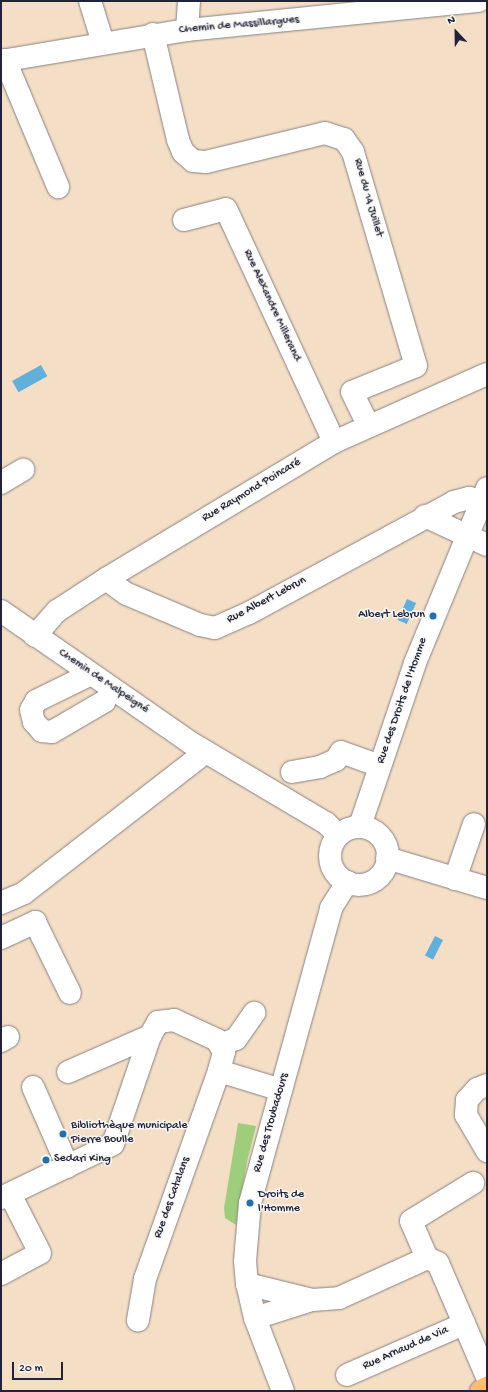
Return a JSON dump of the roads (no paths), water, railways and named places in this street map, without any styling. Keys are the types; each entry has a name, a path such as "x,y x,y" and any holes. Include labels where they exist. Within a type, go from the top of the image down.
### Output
{"main road":[{"path":"481,1391 487,1388"}],"street":[{"path":"90,1 103,43"},
{"path":"187,30 189,1"},
{"name":"Chemin de Massillargues","path":"3,60 153,34 479,1"},
{"name":"Rue du 14 Juillet","path":"153,34 178,140 183,152 193,161 206,162 325,133 344,139 353,152 416,366 352,392 368,425"},
{"path":"3,60 58,187"},
{"name":"Rue Alexandre Millerand","path":"184,220 226,209 334,442"},
{"name":"Rue Raymond Poincaré","path":"35,636 57,611 106,579 334,442 368,425 487,374"},
{"path":"1,483 22,470"},
{"name":"Rue Albert Lebrun","path":"106,579 127,594 200,625 216,628 249,613 425,516 469,498 484,495"},
{"name":"Rue des Droits de l'Homme","path":"363,827 362,820 415,663 484,495"},
{"path":"425,516 467,534 487,545"},
{"name":"Chemin de Malpeigné","path":"1,612 206,752 326,823 338,835"},
{"path":"91,674 36,701 31,710 34,722 42,731 52,732 105,701"},
{"path":"1,903 24,893 206,752"},
{"path":"292,772 320,767 336,760 341,752 380,766"},
{"path":"456,878 474,824"},
{"path":"354,827 363,827 381,838 387,858 380,875 373,881 365,884 346,882 334,872 330,857 333,842 338,835 354,827"},
{"path":"387,858 487,888"},
{"name":"Rue des Troubadours","path":"283,1391 255,1318 247,1284 246,1261 250,1203 331,908 346,882"},
{"path":"1,938 35,922 70,992"},
{"path":"1,1274 40,1253 5,1196 68,1167 113,1144 150,1036 158,1022 174,1020 217,1040 220,1045 236,1039 254,1013"},
{"path":"68,1072 150,1036"},
{"name":"Rue des Catalans","path":"138,1320 145,1279 219,1071 224,1052 220,1045"},
{"path":"219,1071 281,1090"},
{"path":"487,1085 478,1089 467,1100 466,1115 487,1151"},
{"path":"33,1087 68,1167"},
{"path":"473,1183 411,1221 427,1258 438,1263 487,1376"},
{"path":"255,1318 312,1300 339,1298 427,1258"},
{"path":"247,1284 312,1300"},
{"name":"Rue Arnaud de Via","path":"347,1375 464,1324"}],"water":[{"path":"41,365 47,376 18,392 12,381"},
{"path":"407,599 416,603 407,624 398,620"},
{"path":"435,936 443,940 433,960 425,956"}],"place":[{"name":"Albert Lebrun","path":"433,616"},
{"name":"Bibliothèque municipale Pierre Boulle","path":"63,1134"},
{"name":"Sedari King","path":"46,1160"},
{"name":"Droits de l'Homme","path":"250,1203"}]}
